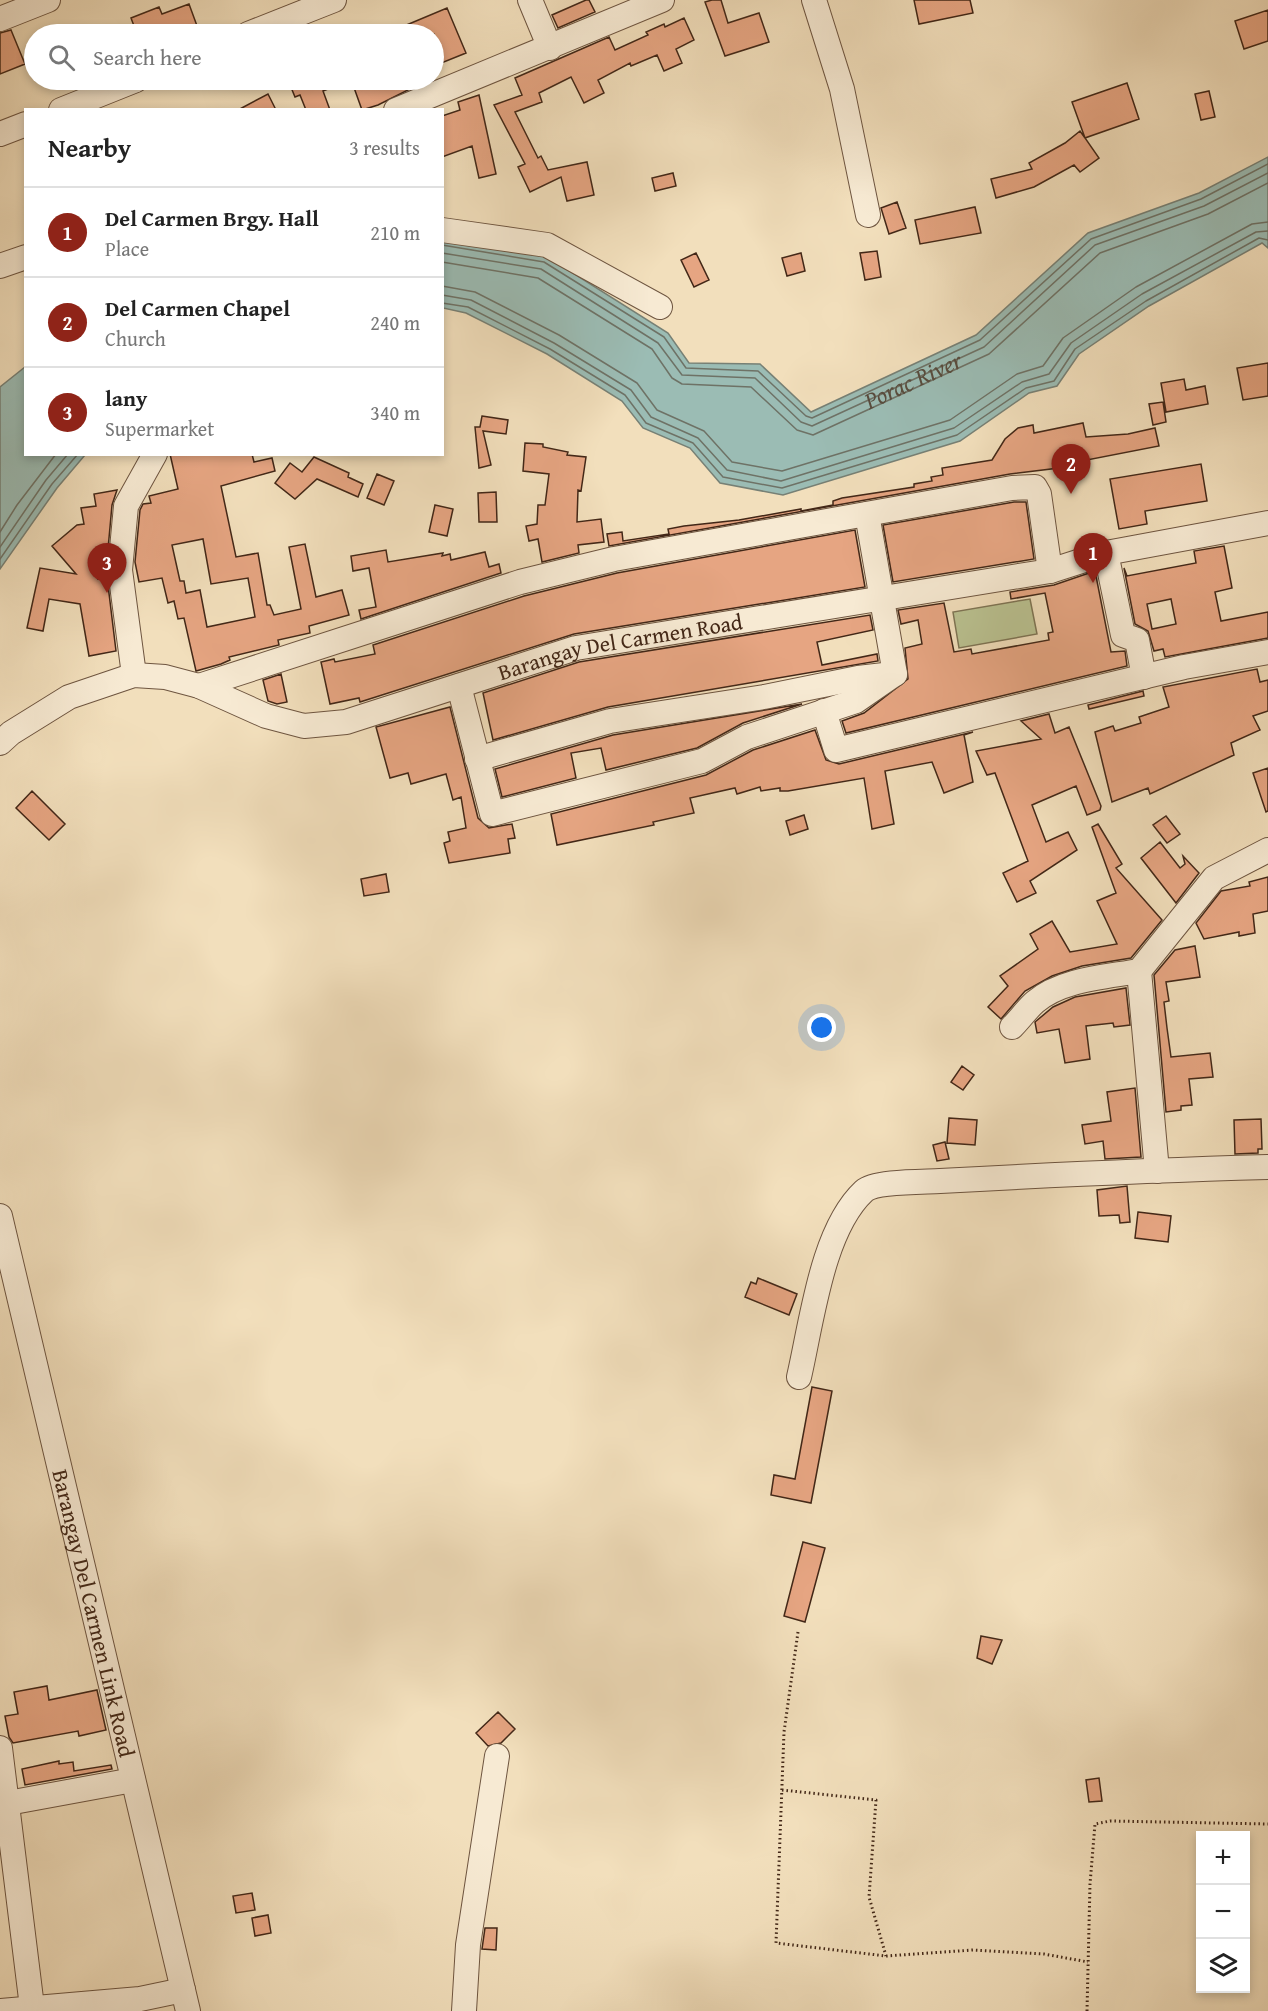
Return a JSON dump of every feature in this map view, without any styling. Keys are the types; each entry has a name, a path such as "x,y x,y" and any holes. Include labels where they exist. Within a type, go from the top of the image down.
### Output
{"street":[{"path":"0,19 48,0"},
{"path":"273,24 334,0"},
{"path":"530,0 550,48"},
{"path":"401,108 662,0"},
{"path":"814,0 842,88 867,215"},
{"path":"66,108 111,90"},
{"path":"0,134 24,125"},
{"path":"444,230 547,246 660,307"},
{"path":"0,266 24,258"},
{"path":"134,675 120,570 126,506 154,456"},
{"path":"199,686 520,582 614,559 1012,488 1035,487 1039,494 1050,571"},
{"path":"867,514 895,674"},
{"name":"Barangay Del Carmen Road","path":"0,743 11,733 69,697 134,675 165,677 199,686 266,716 304,726 346,722 576,648 1050,571 1106,553 1268,523"},
{"path":"1106,553 1123,635 1137,640 1144,677"},
{"path":"824,711 836,750 1184,667 1268,652"},
{"path":"459,686 492,814 702,761 747,737 856,701 895,674"},
{"path":"477,759 610,721 764,697 858,678 895,674"},
{"path":"1012,1027 1036,1001 1055,990 1080,982 1139,971 1215,878 1268,850"},
{"path":"1139,971 1157,1171"},
{"path":"799,1377 832,1238 849,1207 867,1188 895,1184 1268,1167"},
{"name":"Barangay Del Carmen Link Road","path":"0,1216 185,2000"},
{"path":"0,1748 8,1803 8,1870 32,2007"},
{"path":"464,2011 468,1946 497,1756"},
{"path":"8,1803 133,1780"},
{"path":"1,2011 140,1998 185,2000"}],"path":[{"path":"798,1632 784,1732 777,1943 886,1956 973,1950 1044,1954 1088,1962"},
{"path":"782,1790 876,1800 870,1897 886,1956"},
{"path":"1087,2011 1095,1824 1110,1821 1268,1824"}],"green space":[{"path":"1030,599 1037,634 959,648 953,612"}],"water":[{"name":"Porac River","path":"1268,157 1268,248 1262,243 1149,306 1079,354 1057,386 1029,393 960,441 783,495 720,483 690,448 643,428 622,401 547,354 466,313 444,308 444,239 546,256 668,333 689,363 760,364 811,412 976,335 1088,233 1199,193"},
{"path":"24,368 24,456 84,456 57,488 0,569 0,387"}],"building":[{"path":"589,0 595,12 558,28 552,15"},
{"path":"721,0 728,23 759,13 769,42 725,56 705,2"},
{"path":"914,0 970,0 973,13 919,24"},
{"path":"189,4 196,24 133,24 131,18 159,7 162,14"},
{"path":"447,8 466,53 444,62 444,24 409,24"},
{"path":"1268,10 1268,41 1244,49 1235,21"},
{"path":"684,18 694,40 676,49 682,63 664,71 657,55 631,66 630,63 598,80 604,93 584,103 571,77 539,93 542,102 515,112 538,158 541,156 548,170 587,162 594,195 567,201 561,177 530,192 518,167 525,164 494,105 522,95 515,78 609,37 615,50 648,35 646,32 664,24 665,27"},
{"path":"11,30 24,64 0,74 0,33"},
{"path":"1127,83 1139,119 1085,138 1072,102"},
{"path":"292,90 325,90 323,91 329,108 305,108 300,95 295,97"},
{"path":"355,90 408,90 378,105 361,108"},
{"path":"1209,91 1215,117 1201,120 1195,94"},
{"path":"268,94 275,108 242,108"},
{"path":"479,95 496,174 479,178 472,146 444,156 444,115 460,110 458,102"},
{"path":"1080,131 1099,158 1080,172 1074,165 1034,187 996,198 991,179 1032,169 1029,163 1065,143"},
{"path":"673,173 676,186 655,191 652,178"},
{"path":"897,202 906,228 889,234 881,208"},
{"path":"975,207 981,233 920,244 915,220"},
{"path":"877,251 881,277 865,280 860,253"},
{"path":"696,253 709,280 694,287 681,260"},
{"path":"801,253 805,271 787,276 782,258"},
{"path":"1268,363 1268,396 1243,400 1237,368"},
{"path":"1184,379 1186,390 1205,386 1208,404 1166,412 1161,383"},
{"path":"1163,402 1166,422 1153,425 1149,404"},
{"path":"482,416 508,420 506,434 483,431 491,465 479,468 475,427 480,427"},
{"path":"1083,423 1086,437 1128,434 1155,428 1159,446 1066,464 1067,467 1010,474 609,546 607,534 622,532 623,541 669,534 668,529 801,509 801,511 833,505 833,501 842,498 914,487 914,484 932,481 931,477 943,475 942,468 992,460 1005,439 1018,428 1033,425 1034,433"},
{"path":"525,443 543,444 543,447 568,452 567,455 586,457 581,491 578,490 577,522 601,519 604,542 578,545 579,553 542,562 538,539 529,541 526,526 537,524 538,505 545,505 549,474 523,471"},
{"path":"170,456 252,456 254,462 272,458 275,471 221,486 236,557 258,553 267,605 270,605 274,615 301,609 289,547 305,544 316,597 342,590 349,615 309,626 310,633 278,640 279,645 229,657 230,660 221,664 196,671 184,618 178,619 174,601 168,603 162,578 139,582 135,562 140,510 143,504 151,503 149,496 178,489","holes":["203,539 211,584 248,578 255,617 207,627 200,590 186,593 184,581 180,581 172,545"]},
{"path":"314,457 349,473 348,477 363,484 358,497 317,479 295,499 275,483 290,463 302,472"},
{"path":"1201,464 1207,501 1145,511 1147,524 1119,529 1110,479"},
{"path":"377,474 394,481 384,505 367,498"},
{"path":"117,490 112,505 108,549 94,551 98,579 107,577 116,651 89,656 80,604 49,599 43,631 27,628 40,568 76,574 52,546 77,525 84,524 81,508 96,506 94,494"},
{"path":"496,492 497,522 479,522 478,493"},
{"path":"1014,502 1026,502 1034,559 893,582 883,525"},
{"path":"435,505 453,509 447,536 429,532"},
{"path":"855,530 865,587 574,634 360,702 359,698 330,704 321,662 334,659 335,662 375,654 373,645 524,596 617,573"},
{"path":"1224,546 1232,588 1215,592 1221,621 1268,612 1268,638 1165,657 1163,649 1154,651 1148,631 1135,624 1124,568 1127,576 1196,563 1194,551","holes":["1171,599 1176,624 1152,629 1147,604"]},
{"path":"386,550 388,562 443,553 442,556 450,554 451,560 485,552 489,567 499,564 501,573 361,619 359,610 376,607 369,568 353,571 351,556"},
{"path":"1095,571 1111,652 1125,651 1127,666 846,733 842,721 864,713 908,679 905,648 922,644 918,620 901,624 898,610 944,603 954,652 971,649 972,654 1049,640 1048,633 1053,632 1045,593 1011,599 1010,592 1054,585"},
{"path":"870,615 873,630 817,642 822,665 877,654 878,661 608,707 493,740 483,693 579,662"},
{"path":"1257,669 1260,682 1268,680 1268,711 1253,716 1260,730 1231,743 1234,755 1150,794 1148,788 1112,802 1095,732 1113,726 1115,731 1141,723 1139,717 1169,707 1163,687"},
{"path":"281,674 287,702 277,704 268,701 263,680"},
{"path":"1143,691 1144,696 1089,709 1088,705"},
{"path":"802,704 743,723 697,748 606,770 601,748 571,753 576,778 502,797 495,769 613,735"},
{"path":"450,707 478,818 489,828 512,824 515,838 508,839 510,853 449,863 444,843 450,841 448,832 466,828 461,797 453,800 446,774 411,784 408,773 390,778 376,727"},
{"path":"1049,714 1055,733 1069,727 1101,806 1100,810 1087,815 1076,786 1032,805 1046,842 1068,832 1077,850 1030,881 1036,893 1017,902 1003,873 1028,861 995,773 987,775 976,751 1041,739 1021,721"},
{"path":"815,730 826,760 839,764 973,732 964,735 973,782 944,793 932,762 885,771 894,824 872,829 864,778 788,791 780,791 780,788 761,791 760,787 737,794 735,788 690,798 694,813 653,822 654,825 557,845 551,814 706,775 753,750"},
{"path":"1268,768 1268,811 1266,812 1253,773"},
{"path":"32,791 65,824 49,840 16,808"},
{"path":"804,815 808,829 790,835 786,821"},
{"path":"1166,816 1180,834 1167,843 1153,825"},
{"path":"1098,824 1122,864 1116,868 1162,920 1131,958 1082,966 1052,976 1025,991 1001,1019 988,1007 1008,986 1000,976 1038,949 1030,934 1052,921 1070,952 1117,944 1097,901 1116,893 1092,827"},
{"path":"1160,842 1180,868 1185,864 1183,856 1199,873 1176,903 1141,858"},
{"path":"386,874 389,892 364,896 361,879"},
{"path":"1268,877 1268,911 1253,914 1255,933 1239,936 1239,932 1204,939 1196,923 1221,891 1250,886 1249,882"},
{"path":"1195,946 1200,977 1166,982 1169,1001 1164,1002 1167,1028 1171,1057 1210,1053 1213,1077 1189,1079 1192,1105 1181,1106 1181,1110 1166,1112 1154,975 1175,950"},
{"path":"1126,988 1130,1025 1114,1027 1113,1023 1086,1026 1090,1059 1065,1063 1059,1029 1037,1033 1035,1022 1053,1007 1075,997"},
{"path":"962,1066 974,1075 963,1090 951,1082"},
{"path":"1135,1088 1141,1157 1105,1159 1103,1141 1085,1144 1082,1125 1111,1121 1107,1092"},
{"path":"949,1118 977,1120 975,1145 947,1143"},
{"path":"1261,1119 1262,1149 1258,1149 1258,1153 1235,1154 1234,1120"},
{"path":"945,1142 949,1159 937,1161 933,1145"},
{"path":"1127,1186 1130,1222 1120,1223 1119,1215 1099,1216 1097,1190"},
{"path":"1138,1212 1171,1216 1168,1242 1135,1238"},
{"path":"758,1278 797,1294 789,1315 745,1297 751,1282 756,1284"},
{"path":"812,1387 832,1391 811,1503 771,1495 774,1475 795,1479"},
{"path":"803,1542 825,1548 805,1622 784,1616"},
{"path":"981,1636 1002,1640 992,1664 977,1658"},
{"path":"47,1686 49,1700 97,1690 106,1730 79,1736 78,1731 13,1743 9,1737 5,1716 18,1714 14,1692"},
{"path":"498,1712 515,1729 501,1743 488,1746 476,1733"},
{"path":"59,1761 59,1764 73,1762 74,1771 111,1765 112,1769 25,1785 22,1769"},
{"path":"1099,1778 1102,1801 1089,1802 1086,1780"},
{"path":"252,1893 255,1910 236,1913 233,1896"},
{"path":"268,1915 271,1933 255,1936 252,1918"},
{"path":"485,1928 497,1928 496,1950 482,1949"}],"place":[{"name":"Del Carmen Chapel","path":"1071,494"},
{"name":"Del Carmen Brgy. Hall","path":"1093,583"},
{"name":"lany","path":"107,593"}]}
